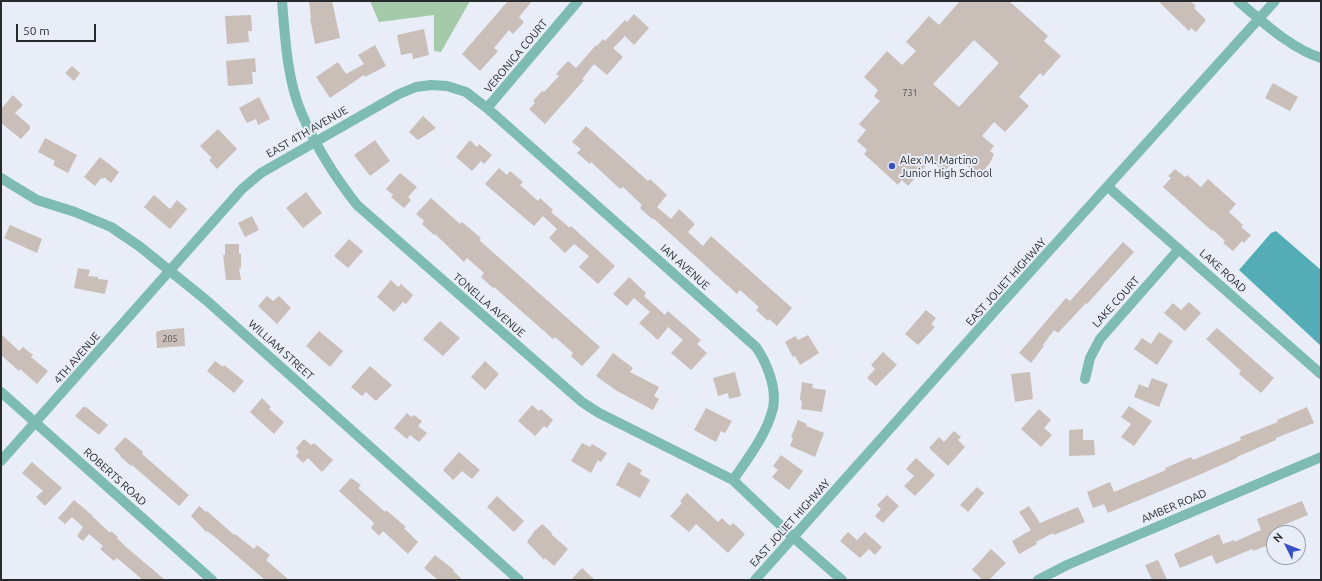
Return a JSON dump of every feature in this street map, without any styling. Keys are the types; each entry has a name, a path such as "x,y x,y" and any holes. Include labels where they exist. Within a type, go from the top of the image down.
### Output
{"street":[{"name":"TONELLA AVENUE","path":"282,1 288,58 300,111 339,183 358,205 582,402 599,413 734,480 793,537 842,580"},
{"name":"VERONICA COURT","path":"487,108 578,1"},
{"path":"1238,1 1259,19 1293,44 1321,58"},
{"name":"EAST JOLIET HIGHWAY","path":"755,580 1276,1"},
{"name":"EAST 4TH AVENUE","path":"170,270 242,189 261,172 399,94 416,87 431,85 447,86 466,92 487,108"},
{"name":"IAN AVENUE","path":"487,108 756,347 764,359 772,384 773,407 764,431 734,480"},
{"name":"WILLIAM STREET","path":"1,178 37,200 75,212 111,227 170,270 206,300 518,580"},
{"name":"LAKE ROAD","path":"1108,187 1321,374"},
{"name":"LAKE COURT","path":"1085,379 1090,358 1100,339 1179,249"},
{"name":"4TH AVENUE","path":"1,461 170,270"},
{"name":"ROBERTS ROAD","path":"1,392 212,580"},
{"name":"AMBER ROAD","path":"1038,580 1067,565 1321,457"}],"green space":[{"path":"370,1 470,1 441,52 434,51 434,15 379,22"}],"water":[{"path":"1276,231 1321,270 1321,346 1239,270 1271,233"}],"building":[{"path":"309,1 332,1 340,38 315,44 310,18"},
{"path":"508,1 532,1 519,17 524,22 513,34 509,30 494,48 498,51 480,71 462,54"},
{"name":"Alex M. Martino Junior High School","path":"960,1 1009,1 1048,36 1044,41 1061,56 1043,76 1040,73 1019,97 1029,106 1005,132 994,122 982,136 994,146 990,151 994,154 990,163 984,170 976,174 957,157 944,172 931,160 908,186 902,180 898,185 864,154 867,150 857,141 866,130 859,124 880,101 874,96 878,90 864,77 887,51 902,65 916,51 906,42 929,16 939,25","holes":["974,40 999,63 959,107 933,84"]},
{"path":"1158,1 1190,1 1196,6 1194,8 1206,20 1196,32 1191,28 1189,31"},
{"path":"634,14 649,28 634,45 625,36 613,48 623,57 607,75 594,64 582,79 584,80 545,124 529,109 535,103 533,101 542,91 544,92 559,76 556,74 568,61 576,68 596,45 597,46 603,39 605,41 625,20 627,22"},
{"path":"251,15 252,31 248,31 249,42 227,44 225,16"},
{"path":"424,29 429,55 413,59 412,53 401,55 397,35"},
{"path":"375,45 386,66 365,77 364,75 330,98 316,77 338,62 346,74 364,64 358,55"},
{"path":"255,58 256,72 252,72 253,84 228,86 226,61"},
{"path":"72,66 80,73 74,81 65,73"},
{"path":"1273,83 1298,97 1290,111 1265,98"},
{"path":"13,95 23,105 15,113 30,126 30,129 21,139 1,123 1,109"},
{"path":"259,97 270,119 258,125 256,119 247,123 239,108"},
{"path":"423,116 436,128 418,140 409,132"},
{"path":"586,126 648,181 650,179 667,195 657,207 671,219 679,209 695,224 688,232 703,246 711,236 792,308 777,326 769,319 768,321 756,310 759,307 740,290 737,294 653,218 652,219 640,208 642,205 623,187 620,189 591,162 590,164 577,153 581,149 572,142"},
{"path":"218,129 237,149 217,169 209,160 212,158 200,146"},
{"path":"45,138 77,155 68,173 53,165 55,161 38,152"},
{"path":"375,140 390,161 370,176 354,155"},
{"path":"470,140 477,147 479,144 492,155 484,164 481,161 472,171 456,157"},
{"path":"100,157 119,172 111,183 104,177 103,179 101,178 95,186 84,177"},
{"path":"499,168 507,175 510,171 523,182 520,185 538,201 540,198 553,210 551,212 570,228 571,226 615,266 598,284 579,267 589,256 574,244 565,253 549,238 557,229 543,216 534,226 485,184"},
{"path":"1175,169 1185,177 1187,175 1201,187 1208,179 1236,204 1229,212 1243,225 1241,227 1251,235 1244,243 1242,241 1233,251 1223,243 1225,241 1213,230 1212,231 1163,187 1171,178 1168,176"},
{"path":"400,173 417,187 408,197 411,200 404,208 391,197 393,195 386,189"},
{"path":"306,192 322,213 303,228 286,208"},
{"path":"154,195 170,209 177,200 187,209 170,229 144,207"},
{"path":"431,198 460,224 462,222 481,238 479,240 600,347 582,366 571,356 573,353 555,337 553,339 481,277 484,273 467,258 464,262 435,234 434,235 422,224 424,221 416,214"},
{"path":"252,216 259,230 245,237 238,223"},
{"path":"10,225 42,239 37,253 4,238"},
{"path":"349,239 363,251 348,268 334,256"},
{"path":"1123,242 1134,252 1087,304 1086,303 1058,333 1054,330 1031,363 1019,353 1066,298 1070,301"},
{"path":"225,244 239,244 239,254 241,254 241,268 239,269 241,280 226,280 223,255 225,255"},
{"path":"78,268 90,270 88,276 108,280 105,294 74,288"},
{"path":"629,277 646,293 644,296 665,315 668,311 701,340 697,344 707,353 691,370 671,353 683,340 668,327 658,340 639,323 650,312 634,298 627,306 613,294"},
{"path":"391,280 398,287 401,284 413,295 406,304 403,302 394,312 377,297"},
{"path":"267,296 273,301 279,296 291,308 277,324 258,306"},
{"path":"1189,302 1201,313 1185,331 1164,313 1173,303 1181,310"},
{"path":"926,310 936,318 931,324 935,327 918,345 905,334"},
{"path":"440,321 460,338 443,356 423,339"},
{"path":"184,328 185,346 157,348 156,332"},
{"path":"1217,328 1274,378 1261,393 1239,374 1241,371 1206,339"},
{"path":"319,331 343,351 330,367 306,346"},
{"path":"1159,332 1173,341 1157,365 1134,349 1142,338 1151,344"},
{"path":"1,334 19,351 23,347 33,355 31,357 48,371 37,384 1,355"},
{"path":"808,335 819,353 800,365 795,356 793,357 785,342 795,336 798,340"},
{"path":"883,352 897,365 876,386 867,378 875,369 871,365"},
{"path":"613,353 633,368 630,372 659,387 654,396 659,399 653,410 617,391 596,376"},
{"path":"215,361 223,367 224,365 244,381 234,393 207,371"},
{"path":"485,361 499,374 485,390 471,377"},
{"path":"370,366 392,385 376,401 366,392 362,396 351,387"},
{"path":"735,372 741,396 729,399 728,393 718,396 713,378"},
{"path":"1030,372 1033,399 1015,402 1011,374"},
{"path":"1152,378 1168,384 1159,407 1134,397 1139,384 1148,388"},
{"path":"802,382 813,384 812,388 826,390 822,412 801,409 802,401 800,400"},
{"path":"262,398 271,407 269,409 284,422 274,434 250,412"},
{"path":"532,405 539,411 541,409 553,420 547,428 544,426 535,436 518,421"},
{"path":"1129,406 1152,421 1134,446 1121,437 1131,424 1121,417"},
{"path":"83,407 86,407 108,425 99,435 75,416"},
{"path":"1307,407 1314,423 1276,438 1276,440 1199,475 1108,513 1104,504 1093,508 1087,492 1110,482 1114,492 1166,470 1165,468 1191,457 1193,460 1241,440 1240,437 1278,422 1277,420"},
{"path":"706,408 732,421 725,433 721,431 716,442 694,430"},
{"path":"1039,409 1051,420 1044,428 1052,435 1041,447 1021,429"},
{"path":"407,413 411,417 414,415 422,421 418,426 427,433 419,442 410,435 407,439 394,428"},
{"path":"798,420 807,424 806,426 824,433 815,457 790,446 793,438 791,437"},
{"path":"1083,429 1083,440 1094,440 1095,455 1069,456 1069,430"},
{"path":"954,431 961,437 958,440 965,447 948,466 929,448 939,437 944,442"},
{"path":"125,437 189,495 179,506 132,465 131,466 114,449"},
{"path":"304,439 311,445 314,443 333,460 322,472 308,458 303,463 296,456 299,452 296,448"},
{"path":"582,443 590,447 592,444 607,453 601,462 598,460 591,473 571,461"},
{"path":"459,452 480,470 472,479 462,471 453,480 443,470"},
{"path":"781,455 803,471 789,490 772,477 778,470 773,466"},
{"path":"916,458 935,475 915,496 904,486 914,476 906,469"},
{"path":"32,462 62,488 45,506 36,497 43,491 22,473"},
{"path":"628,462 642,470 640,474 650,480 640,498 616,485"},
{"path":"351,478 361,485 358,488 385,512 386,510 406,527 404,528 418,542 408,554 383,531 379,536 371,528 374,523 339,491"},
{"path":"977,487 984,493 968,512 960,505"},
{"path":"687,493 718,522 722,518 730,526 733,523 745,534 728,553 696,524 689,532 670,516 682,503 680,501"},
{"path":"887,495 899,506 883,523 875,516 881,509 877,505"},
{"path":"497,496 524,521 514,532 487,507"},
{"path":"74,500 110,533 111,531 118,537 117,538 125,546 165,580 143,580 117,558 114,561 100,549 103,546 89,534 83,541 77,536 83,527 72,517 65,524 58,518"},
{"path":"1302,501 1308,515 1283,525 1266,525 1266,546 1253,551 1252,549 1216,564 1212,555 1180,568 1174,554 1219,534 1223,544 1234,540 1234,542 1261,530 1257,519"},
{"path":"199,506 206,512 207,511 234,535 235,534 254,549 257,545 270,555 266,560 289,580 265,580 215,537 207,531 206,532 191,516"},
{"path":"1029,506 1040,523 1078,507 1085,522 1054,535 1053,533 1036,542 1037,544 1019,554 1012,541 1031,530 1019,512"},
{"path":"542,524 568,549 554,566 545,558 544,560 527,542 535,530"},
{"path":"848,532 857,540 865,532 882,547 875,555 869,549 860,558 840,541"},
{"path":"991,549 1006,563 989,580 983,580 972,570"},
{"path":"435,555 454,570 453,571 463,580 438,580 424,568"},
{"path":"1158,560 1167,580 1152,580 1145,565"},
{"path":"582,568 595,580 571,580"}],"place":[{"name":"Alex M. Martino Junior High School","path":"892,166"}]}
